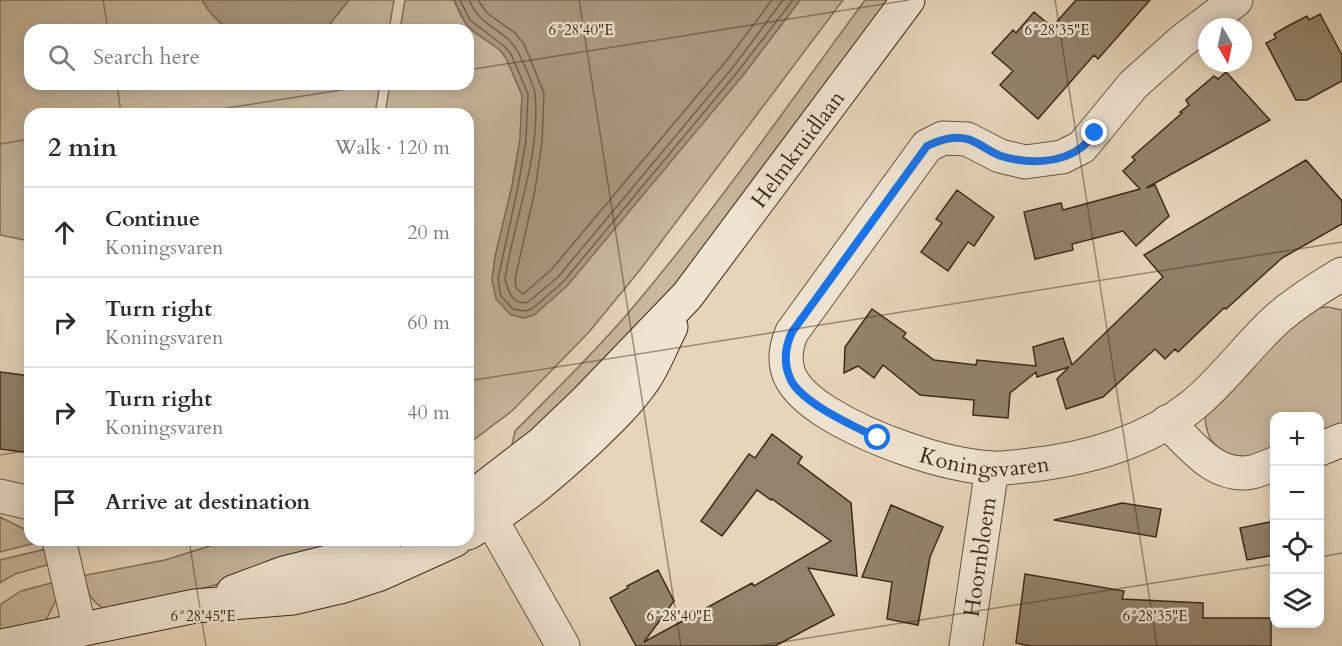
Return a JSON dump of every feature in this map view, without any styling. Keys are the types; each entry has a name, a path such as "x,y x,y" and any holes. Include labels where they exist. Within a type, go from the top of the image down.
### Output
{"street":[{"name":"Helmkruidlaan","path":"476,512 687,296 908,0"},
{"name":"Koningsvaren","path":"1236,0 1182,40 1133,85 1082,147 1062,157 1025,162 1000,156 967,139 943,138 927,146 792,332 785,347 790,380 802,393 828,413 878,438 931,455 992,468 1049,463 1098,453 1134,440 1191,407 1277,319 1301,300 1341,277"},
{"path":"1167,422 1206,460 1224,471 1251,472 1270,466"},
{"path":"1324,447 1342,440"},
{"name":"Hoornbloem","path":"966,646 992,468"},
{"path":"0,496 24,502"},
{"path":"476,512 563,646"},
{"path":"60,546 80,630"},
{"path":"195,606 284,573 332,561 370,546"},
{"path":"2,646 195,606 293,598 340,587 380,574 442,546"}],"shaded area":[{"path":"0,0 202,0 222,24 24,24 24,90 379,90 376,108 24,108 24,240 0,235"},
{"path":"349,0 394,0 390,24 330,24"},
{"path":"405,0 454,0 467,24 401,24"},
{"path":"800,0 843,0 640,270 589,332 512,411 474,440 474,108 386,108 389,90 474,90 474,32 500,50 506,58 522,95 520,139 492,280 510,314 523,318 534,315 744,74"},
{"path":"865,0 888,0 669,293 517,452 512,444 515,431 601,343 660,274 750,158"},
{"path":"1327,307 1342,310 1342,426 1324,435 1324,412 1270,412 1270,452 1236,460 1213,443 1208,433 1205,417 1276,336 1311,309"},
{"path":"0,517 24,529 24,546 0,552"},
{"path":"210,546 345,546 203,588 104,609 89,595 81,576 165,560"},
{"path":"50,548 54,563 15,574 0,583 0,560"},
{"path":"55,582 57,598 45,622 0,631 0,605 21,591"}],"water":[{"path":"202,0 349,0 330,24 222,24"},
{"path":"454,0 800,0 744,74 567,286 534,315 523,318 510,314 496,299 492,280 520,139 522,95 506,58 500,50 474,32 474,24 466,24"}],"building":[{"path":"1076,0 1150,0 1098,59 1094,55 1038,119 1000,85 1013,71 992,53 1013,30 1016,33 1034,12 1052,27"},
{"path":"1320,14 1342,55 1342,81 1307,100 1296,100 1266,43 1276,38 1274,34 1288,26 1307,16 1309,20"},
{"path":"1226,72 1270,120 1146,188 1155,185 1169,216 1136,246 1123,231 1072,244 1073,250 1035,259 1024,212 1061,203 1063,210 1140,189 1123,171 1135,160 1132,157 1182,113 1180,112 1189,105 1186,100 1214,76 1218,79"},
{"path":"1306,160 1342,201 1342,224 1282,258 1178,352 1175,349 1165,359 1155,349 1103,397 1066,409 1057,379 1069,367 1037,377 1036,372 1010,393 1008,418 973,415 974,400 920,395 883,365 874,378 858,366 844,373 845,347 872,309 906,333 903,337 934,360 976,365 977,360 1036,366 1033,347 1063,338 1072,365 1163,277 1144,255"},
{"path":"957,190 994,217 974,246 968,242 948,271 921,252 942,223 936,219"},
{"path":"0,372 24,375 24,452 0,449"},
{"path":"772,434 802,457 798,463 851,503 857,576 808,568 834,615 775,646 636,646 610,598 628,588 627,586 658,570 674,601 644,642 752,583 754,586 831,541 757,490 722,536 701,521 749,454 755,458"},
{"path":"1122,503 1161,509 1156,537 1054,520"},
{"path":"891,505 943,527 930,557 918,625 887,619 892,582 862,577"},
{"path":"1270,522 1270,556 1247,560 1240,528"},
{"path":"1025,574 1124,591 1122,599 1203,603 1203,618 1270,618 1271,628 1271,646 1030,646 1016,643"}],"route":[{"path":"878,438 828,413 802,393 790,380 785,347 792,332 927,146 943,138 967,139 1000,156 1025,162 1062,157 1082,147 1095,133"}]}
